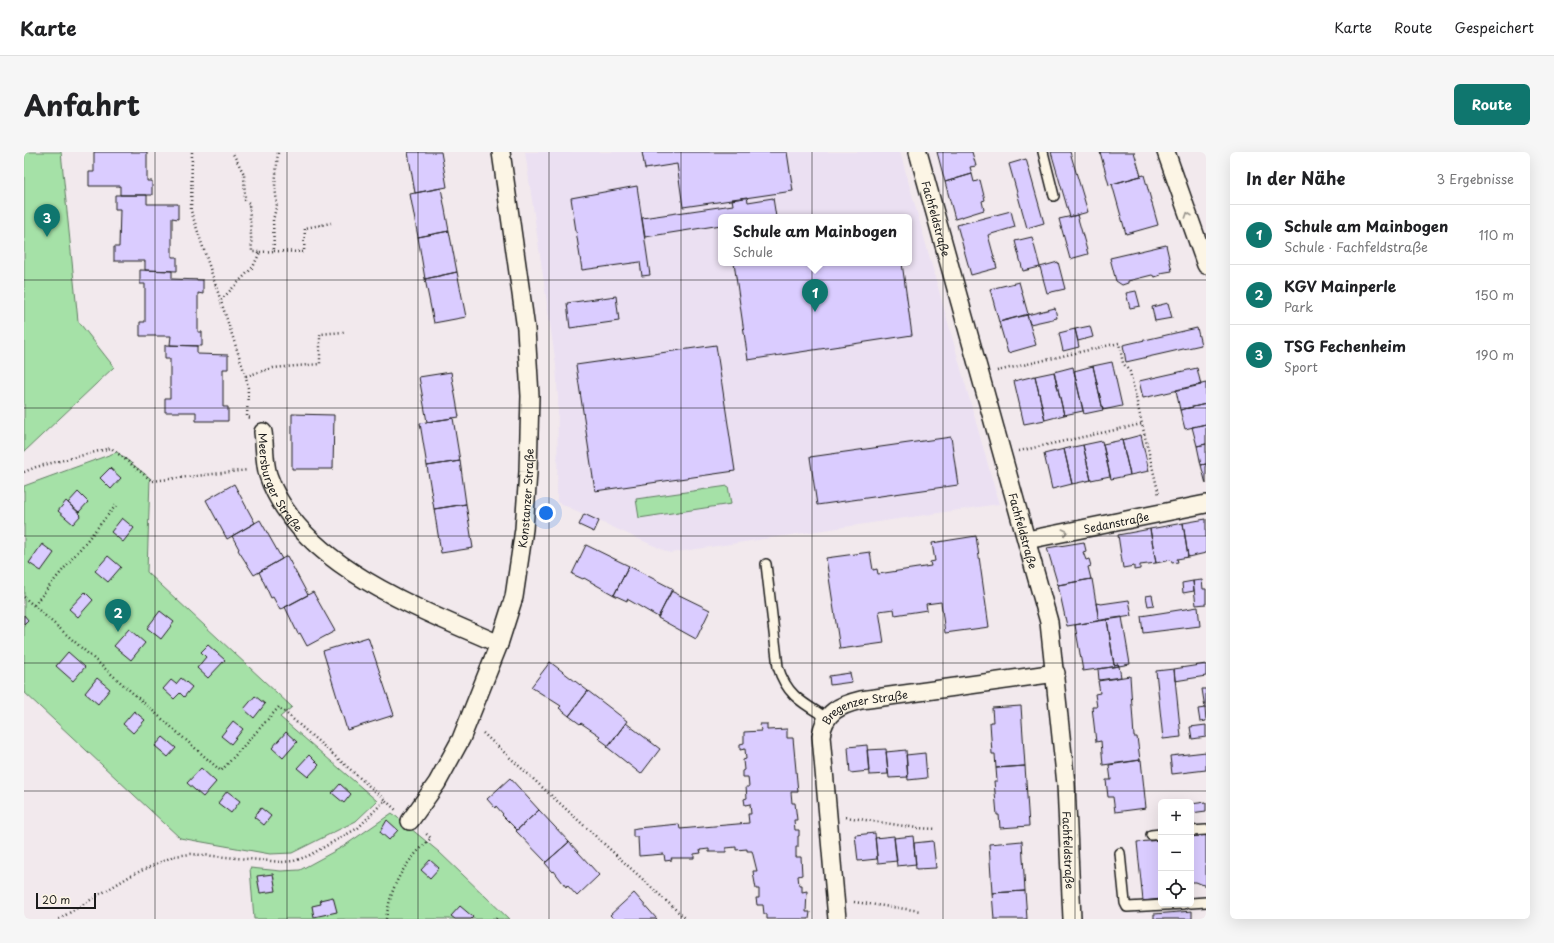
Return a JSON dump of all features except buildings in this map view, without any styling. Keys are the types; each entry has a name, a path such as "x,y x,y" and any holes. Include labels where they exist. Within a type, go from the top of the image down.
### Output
{"street":[{"name":"Konstanzer Straße","path":"410,821 437,783 469,722 499,644 512,605 520,567 527,479 530,396 526,329 501,152"},
{"name":"Fachfeldstraße","path":"918,152 1049,622 1056,673 1066,784 1072,919"},
{"path":"1166,152 1206,265"},
{"name":"Meersburger Straße","path":"259,425 267,467 280,499 296,524 318,546 354,574 404,600 499,644"},
{"name":"Sedanstraße","path":"1027,540 1206,504"},
{"name":"Bregenzer Straße","path":"837,919 821,736 822,728 832,712 840,706 861,700 1056,673"}],"lane":[{"path":"1043,152 1054,196"},
{"path":"766,564 778,667 782,681 790,693 827,718"},
{"path":"1194,831 1206,830"},
{"path":"1151,835 1158,834"},
{"path":"1120,853 1125,902 1127,907 1158,905"},
{"path":"1194,904 1206,902"}],"path":[{"path":"192,152 191,211 246,376 248,388 247,417 259,425"},
{"path":"232,152 244,174 245,200 249,202 252,252 304,252 305,228 331,223"},
{"path":"274,251 273,220 277,204 275,186 278,152"},
{"path":"221,300 253,267 260,252"},
{"path":"246,376 273,368 320,364 320,334 344,332"},
{"path":"981,374 1118,343 1124,363 1130,372 1163,512"},
{"path":"1003,454 1142,424"},
{"path":"24,472 36,467 112,448 152,481 267,467"},
{"path":"34,605 117,504"},
{"path":"24,596 221,771 279,707 431,838 402,869 389,901 386,919"},
{"path":"469,722 496,744 686,919"},
{"path":"60,919 132,875 174,856 191,854 282,862 294,861 308,856 358,828 386,800"},
{"path":"828,814 907,827 937,829"},
{"path":"836,900 921,911"}],"shaded area":[{"path":"525,152 900,152 999,504 670,553 557,502 558,399 556,365"}],"green space":[{"path":"24,152 61,152 78,321 114,367 24,452"},
{"path":"117,452 150,478 147,572 292,707 280,717 377,801 356,821 292,853 270,854 180,838 24,692 24,486"},
{"path":"728,486 731,504 639,518 636,499"},
{"path":"392,813 439,852 509,919 254,919 250,868 281,871 300,870 344,846"}],"place":[{"name":"TSG Fechenheim","path":"47,237"},
{"name":"Schule am Mainbogen","path":"815,312"},
{"name":"KGV Mainperle","path":"118,632"}]}
